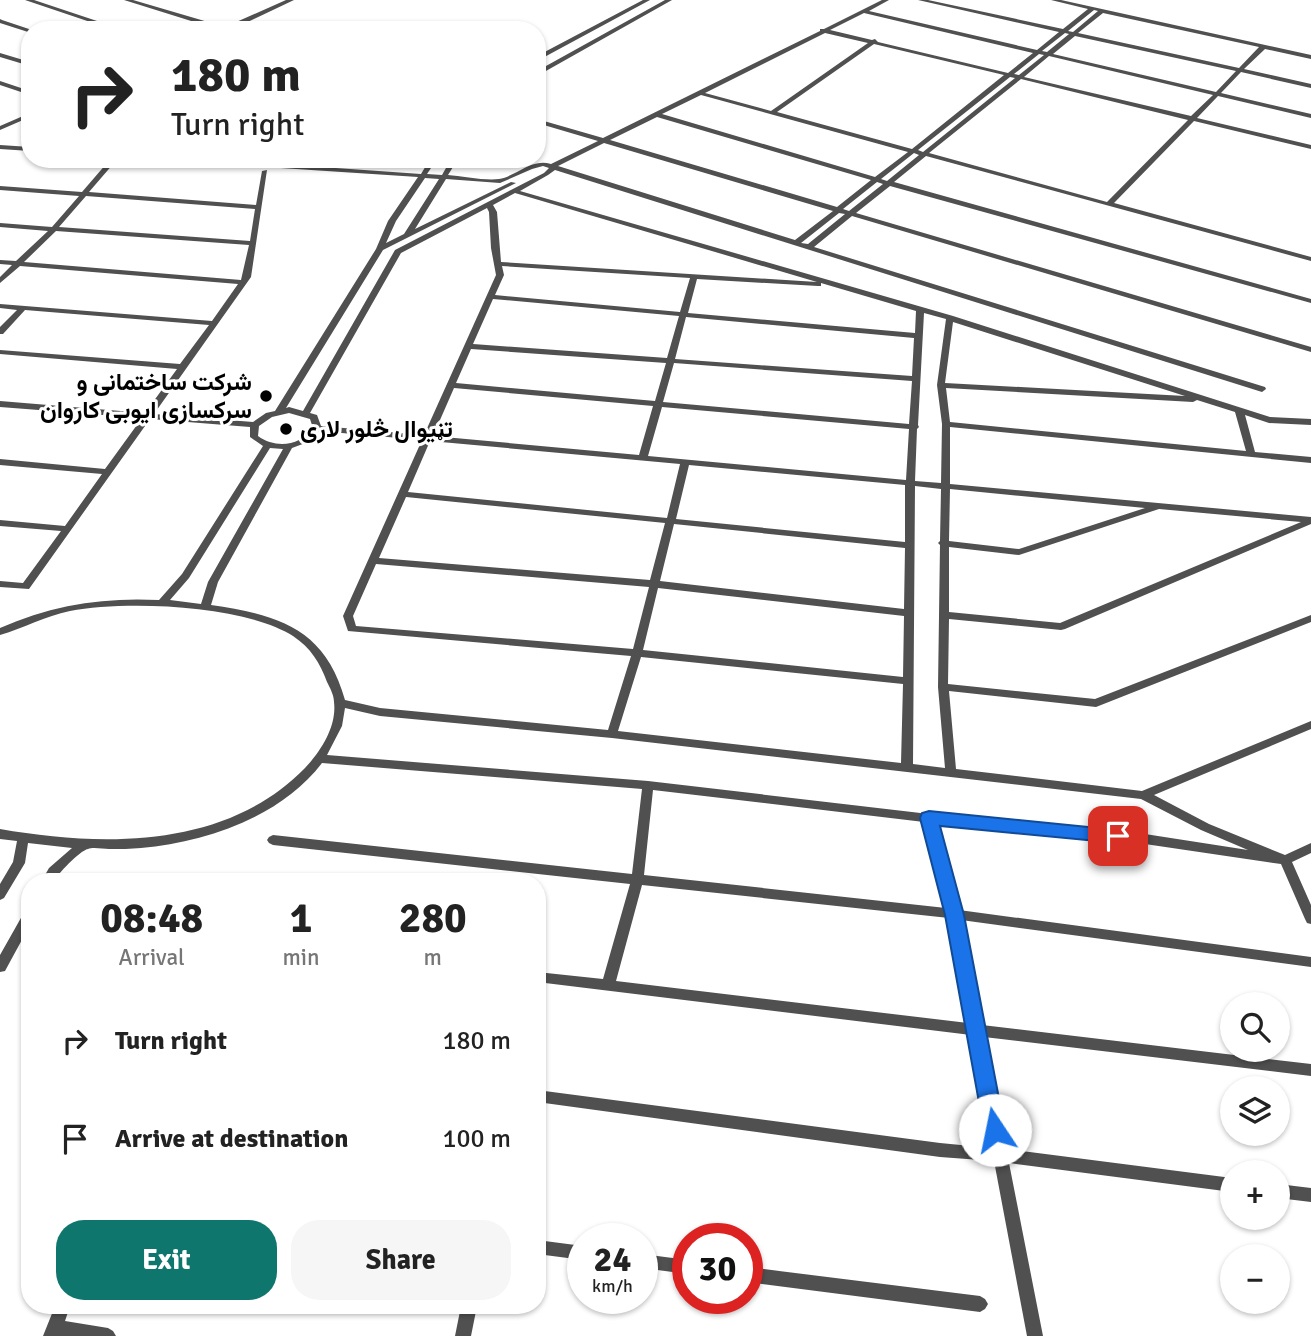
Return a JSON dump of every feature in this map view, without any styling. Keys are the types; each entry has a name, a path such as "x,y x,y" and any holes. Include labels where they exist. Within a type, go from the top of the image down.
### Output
{"street":[{"path":"28,0 93,21"},
{"path":"128,0 199,21"},
{"path":"244,21 291,0"},
{"path":"546,55 647,0"},
{"path":"546,69 669,0"},
{"path":"398,252 606,140 703,94 822,30 886,0"},
{"path":"921,0 1311,86"},
{"path":"1054,0 1311,57"},
{"path":"795,244 1092,9"},
{"path":"863,11 1311,116"},
{"path":"808,248 1102,11"},
{"path":"0,21 21,28"},
{"path":"0,30 12,25"},
{"path":"822,30 1311,147"},
{"path":"774,111 875,41"},
{"path":"1109,204 1263,47"},
{"path":"0,55 21,61"},
{"path":"0,83 21,90"},
{"path":"703,94 774,111 911,151 1311,259"},
{"path":"658,115 877,180 1311,301"},
{"path":"0,128 21,119"},
{"path":"546,123 1311,350"},
{"path":"17,148 21,146"},
{"path":"0,147 21,148"},
{"path":"0,154 21,155"},
{"path":"546,165 1262,389"},
{"path":"380,248 537,171 554,167"},
{"path":"0,281 54,229 105,168"},
{"path":"219,168 500,181 528,168"},
{"path":"286,168 421,179"},
{"path":"279,412 380,248 393,221 428,168"},
{"path":"306,413 398,252 450,168"},
{"path":"0,584 26,587 247,277 265,171"},
{"path":"442,180 505,187"},
{"path":"0,188 259,207"},
{"path":"514,191 950,318 1269,420 1311,422"},
{"path":"489,204 494,212 495,248 500,275 348,616 352,629 637,653 909,681"},
{"path":"0,225 253,243"},
{"path":"0,262 243,282"},
{"path":"499,264 839,285"},
{"path":"643,458 694,276"},
{"path":"491,297 919,336"},
{"path":"0,306 213,323"},
{"path":"0,332 23,308"},
{"path":"907,769 910,483 920,309"},
{"path":"950,318 940,385 946,424 943,687 951,772"},
{"path":"470,346 917,379"},
{"path":"0,352 181,367"},
{"path":"940,385 1208,400"},
{"path":"452,386 915,427"},
{"path":"0,404 255,425 269,415 279,412 306,413 314,417 317,428"},
{"path":"1239,410 1251,454"},
{"path":"946,424 1311,460"},
{"path":"255,425 254,437 268,445 289,446 308,439 317,428"},
{"path":"317,428 1311,520"},
{"path":"163,602 186,576 268,445"},
{"path":"205,607 213,582 289,446"},
{"path":"0,462 107,472"},
{"path":"612,734 637,653 668,521 685,463"},
{"path":"404,494 909,545"},
{"path":"943,543 1019,552 1160,506"},
{"path":"944,615 1061,627 1311,520"},
{"path":"0,523 66,529"},
{"path":"372,561 654,583 909,612"},
{"path":"0,632 24,620 59,609 111,602 163,602 246,615 282,626 310,644 328,670 340,703 335,731 322,759 298,781 262,805 225,824 145,842 82,846 0,834"},
{"path":"943,687 1096,703 1311,618"},
{"path":"340,703 380,712 612,734 1143,795 1205,827 1285,860 1311,919"},
{"path":"1143,795 1311,725"},
{"path":"322,759 649,785 929,818 1145,839 1285,860 1311,848"},
{"path":"608,986 637,880 649,785"},
{"path":"929,818 954,915 1035,1336"},
{"path":"0,895 19,863 23,838"},
{"path":"273,840 954,915 1311,962"},
{"path":"52,873 82,846"},
{"path":"0,967 21,929"},
{"path":"546,978 1311,1070"},
{"path":"546,1097 940,1150 1000,1155 1220,1183"},
{"path":"1290,1192 1311,1195"},
{"path":"546,1248 567,1251"},
{"path":"763,1276 980,1304"},
{"path":"60,1314 53,1331 108,1336"},
{"path":"463,1336 467,1314"}],"place":[{"name":"شرکت ساختمانی و سرکسازی ایوبی کاروان","path":"266,396"},
{"name":"تڼیوال څلور لاری","path":"286,429"}],"route":[{"path":"995,1130 954,915 929,818 1118,836"}]}
